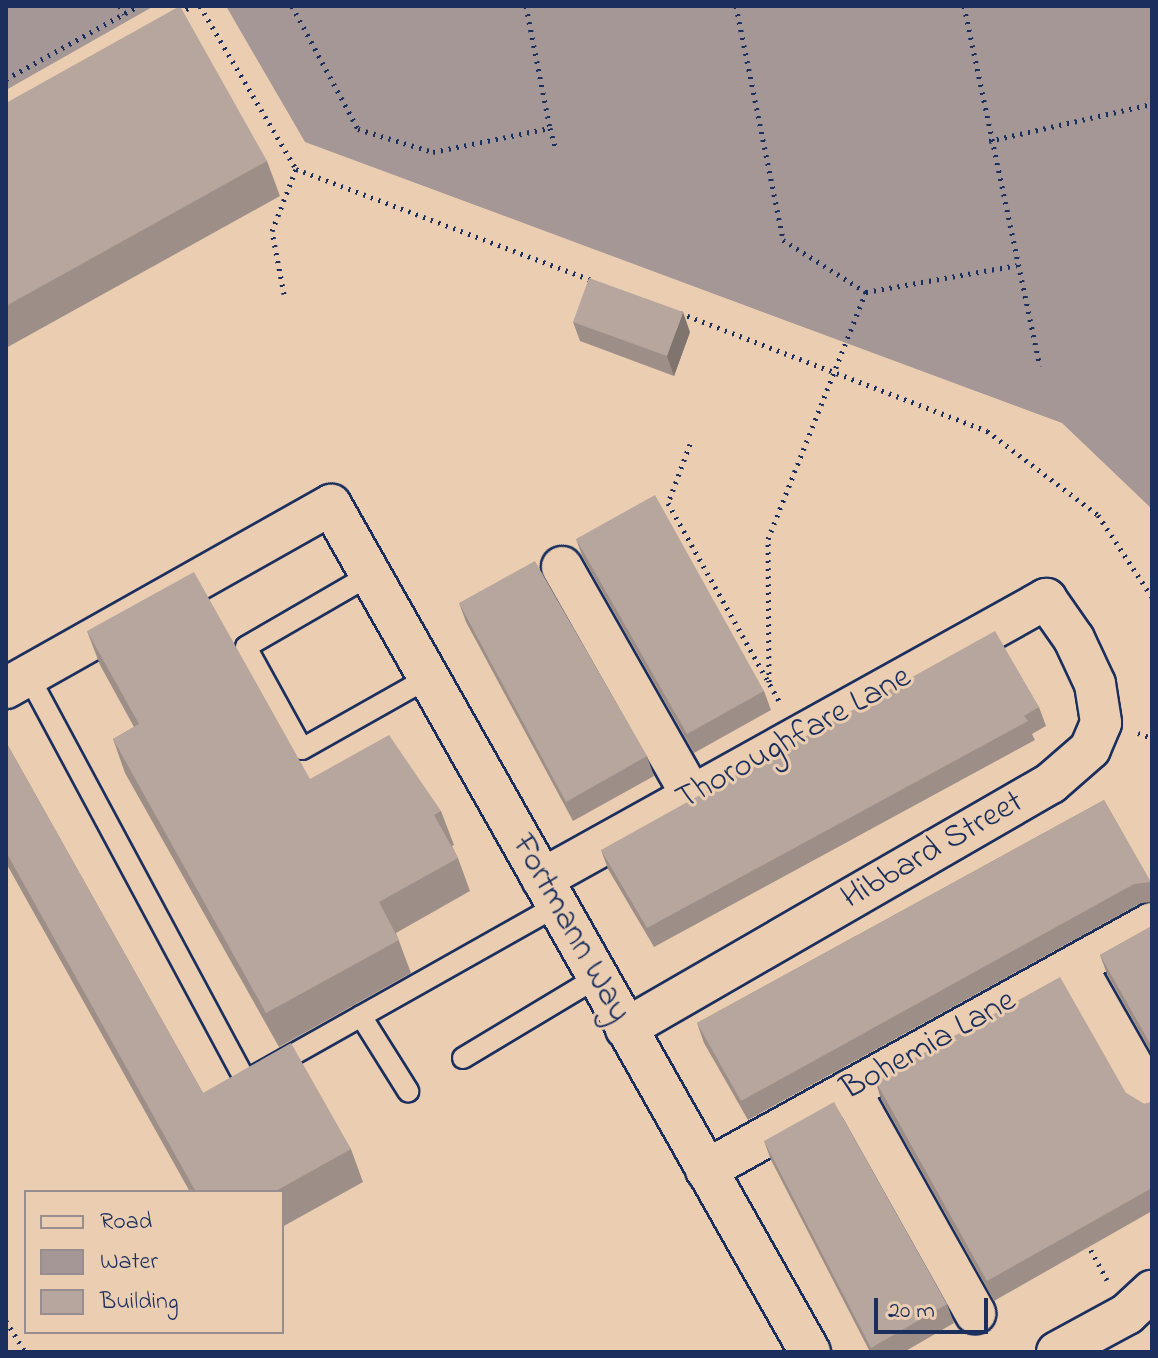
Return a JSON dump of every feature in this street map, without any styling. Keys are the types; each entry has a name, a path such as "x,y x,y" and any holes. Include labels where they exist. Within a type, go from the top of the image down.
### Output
{"street":[{"name":"Fortmann Way","path":"17,682 331,505 810,1352"},
{"path":"562,567 692,796"},
{"name":"Thoroughfare Lane","path":"550,893 692,796 1046,599"},
{"name":"Hibbard Street","path":"626,1028 1051,783 1090,749 1101,723 1095,684 1046,599"},
{"name":"Bohemia Lane","path":"706,1170 1152,923"},
{"path":"1076,966 1152,1100"},
{"path":"850,1090 975,1313"},
{"path":"1057,1352 1139,1302"}],"lane":[{"path":"370,575 246,647 302,749 428,678"},
{"path":"17,682 246,1081 361,1016 550,893"},
{"path":"463,1058 598,977"},
{"path":"361,1016 408,1091"}],"path":[{"path":"120,6 124,14"},
{"path":"6,79 138,6"},
{"path":"166,21 192,6"},
{"path":"200,6 296,169 608,286"},
{"path":"292,6 358,129 433,152 550,128"},
{"path":"526,6 556,150"},
{"path":"736,6 783,240 866,292 1017,265"},
{"path":"964,6 989,141 1040,366"},
{"path":"989,141 1152,104"},
{"path":"284,294 272,231 296,169"},
{"path":"769,682 768,539 831,370 866,292"},
{"path":"667,308 987,431 1022,452 1098,515 1152,597"},
{"path":"690,444 668,503 799,736"},
{"path":"1081,1232 1139,1302"},
{"path":"6,1321 25,1352"}],"water":[{"path":"6,6 154,6 6,90"},
{"path":"226,6 1152,6 1152,509 1062,423 305,142"}],"building":[{"path":"180,6 267,161 6,306 6,103"},
{"path":"589,278 683,312 667,356 573,322"},
{"path":"655,495 764,691 687,734 576,539"},
{"path":"535,561 647,756 566,802 459,603"},
{"path":"194,572 310,779 389,735 441,811 434,815 458,858 379,902 399,940 266,1013 113,739 139,724 87,631"},
{"path":"995,631 1039,707 1024,716 1028,721 647,928 601,850"},
{"path":"6,742 203,1093 291,1043 351,1149 278,1190 195,1190 6,852"},
{"path":"1104,800 1151,882 1134,884 741,1101 697,1023"},
{"path":"1152,926 1152,1047 1100,955"},
{"path":"1060,977 1126,1093 1144,1104 1152,1102 1152,1188 987,1281 875,1080"},
{"path":"834,1102 947,1304 871,1348 764,1141"}]}
